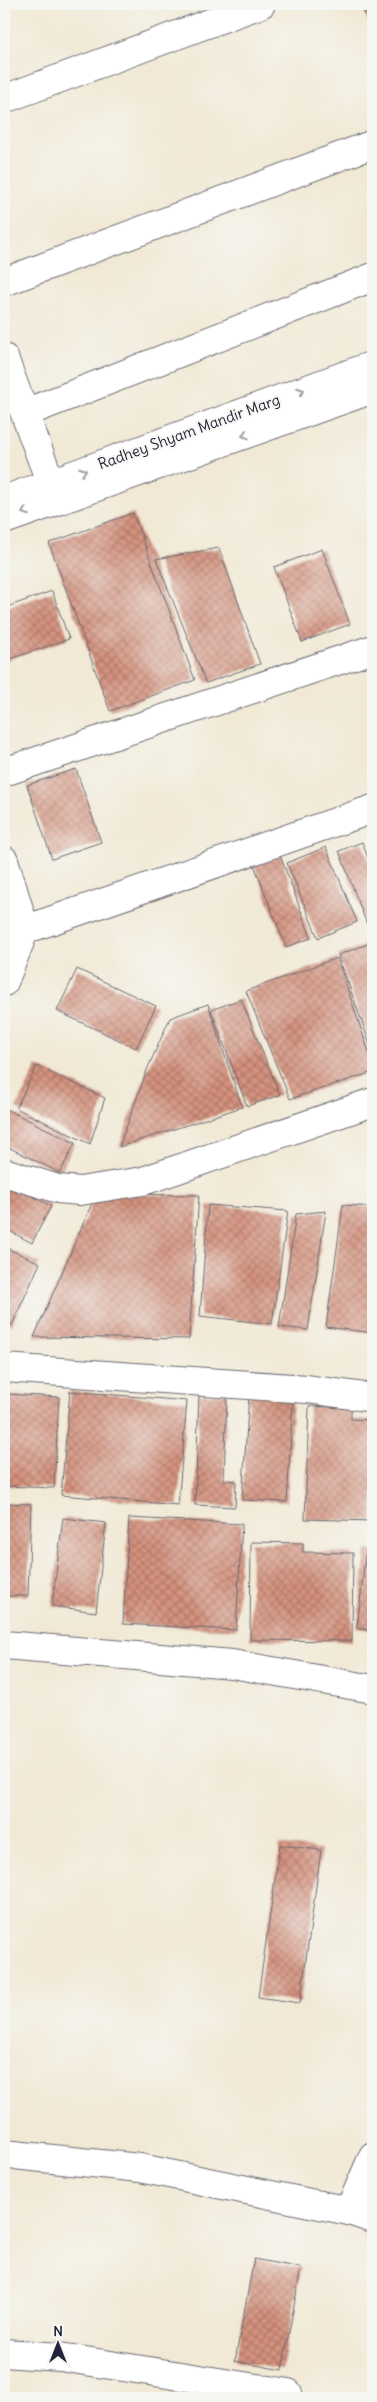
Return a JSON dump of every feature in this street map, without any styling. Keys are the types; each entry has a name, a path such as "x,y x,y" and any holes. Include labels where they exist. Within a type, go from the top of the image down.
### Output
{"street":[{"path":"4,99 261,4"},
{"path":"4,282 373,144"},
{"path":"25,413 373,277"},
{"path":"4,358 54,491"},
{"name":"Radhey Shyam Mandir Marg","path":"4,520 54,491 373,365"},
{"name":"Radhey Shyam Mandir Marg","path":"4,500 54,491 373,389"},
{"path":"4,772 373,649"},
{"path":"14,933 373,809"},
{"path":"4,860 14,933 4,982"},
{"path":"4,1172 58,1189 80,1191 143,1181 373,1102"},
{"path":"4,1368 297,1388 373,1398"},
{"path":"4,1645 232,1664 373,1689"},
{"path":"4,2154 140,2168 361,2215 373,2156"},
{"path":"4,2352 60,2357 288,2394"}],"building":[{"path":"361,4 373,4 373,34"},
{"path":"133,513 195,680 110,711 49,543"},
{"path":"219,548 260,664 206,683 156,559"},
{"path":"322,549 350,624 302,642 274,567"},
{"path":"52,591 69,639 4,661 4,608"},
{"path":"76,769 101,842 52,859 27,785"},
{"path":"362,842 373,871 373,926 368,927 339,851"},
{"path":"326,847 357,922 318,938 287,863"},
{"path":"280,855 311,938 286,947 254,865"},
{"path":"373,942 373,1053 338,955"},
{"path":"337,958 373,1064 373,1072 290,1099 246,991"},
{"path":"77,969 156,1006 136,1048 57,1011"},
{"path":"241,999 280,1095 247,1106 211,1010"},
{"path":"208,1004 242,1107 119,1147 147,1070 170,1018"},
{"path":"37,1066 105,1098 90,1144 16,1108"},
{"path":"4,1108 75,1143 60,1173 4,1145"},
{"path":"4,1181 51,1206 32,1243 4,1228"},
{"path":"96,1194 199,1195 189,1339 34,1337"},
{"path":"208,1205 288,1211 272,1324 200,1316"},
{"path":"343,1205 373,1207 373,1333 326,1327"},
{"path":"326,1211 308,1330 279,1327 296,1214"},
{"path":"4,1247 40,1263 12,1325 4,1322"},
{"path":"70,1391 187,1401 178,1505 61,1495"},
{"path":"4,1394 59,1397 54,1488 4,1486"},
{"path":"199,1394 227,1394 224,1480 236,1481 235,1507 195,1505"},
{"path":"249,1394 293,1397 287,1502 242,1500"},
{"path":"309,1406 351,1408 351,1419 373,1420 373,1521 305,1519"},
{"path":"4,1503 31,1504 28,1596 4,1596"},
{"path":"63,1518 106,1523 96,1612 52,1606"},
{"path":"129,1518 242,1524 236,1630 123,1624"},
{"path":"251,1542 303,1543 303,1552 353,1553 352,1641 250,1640"},
{"path":"366,1550 373,1551 373,1631 357,1628"},
{"path":"280,1845 321,1850 300,2003 258,1997"},
{"path":"254,2259 301,2268 282,2370 235,2361"}]}
